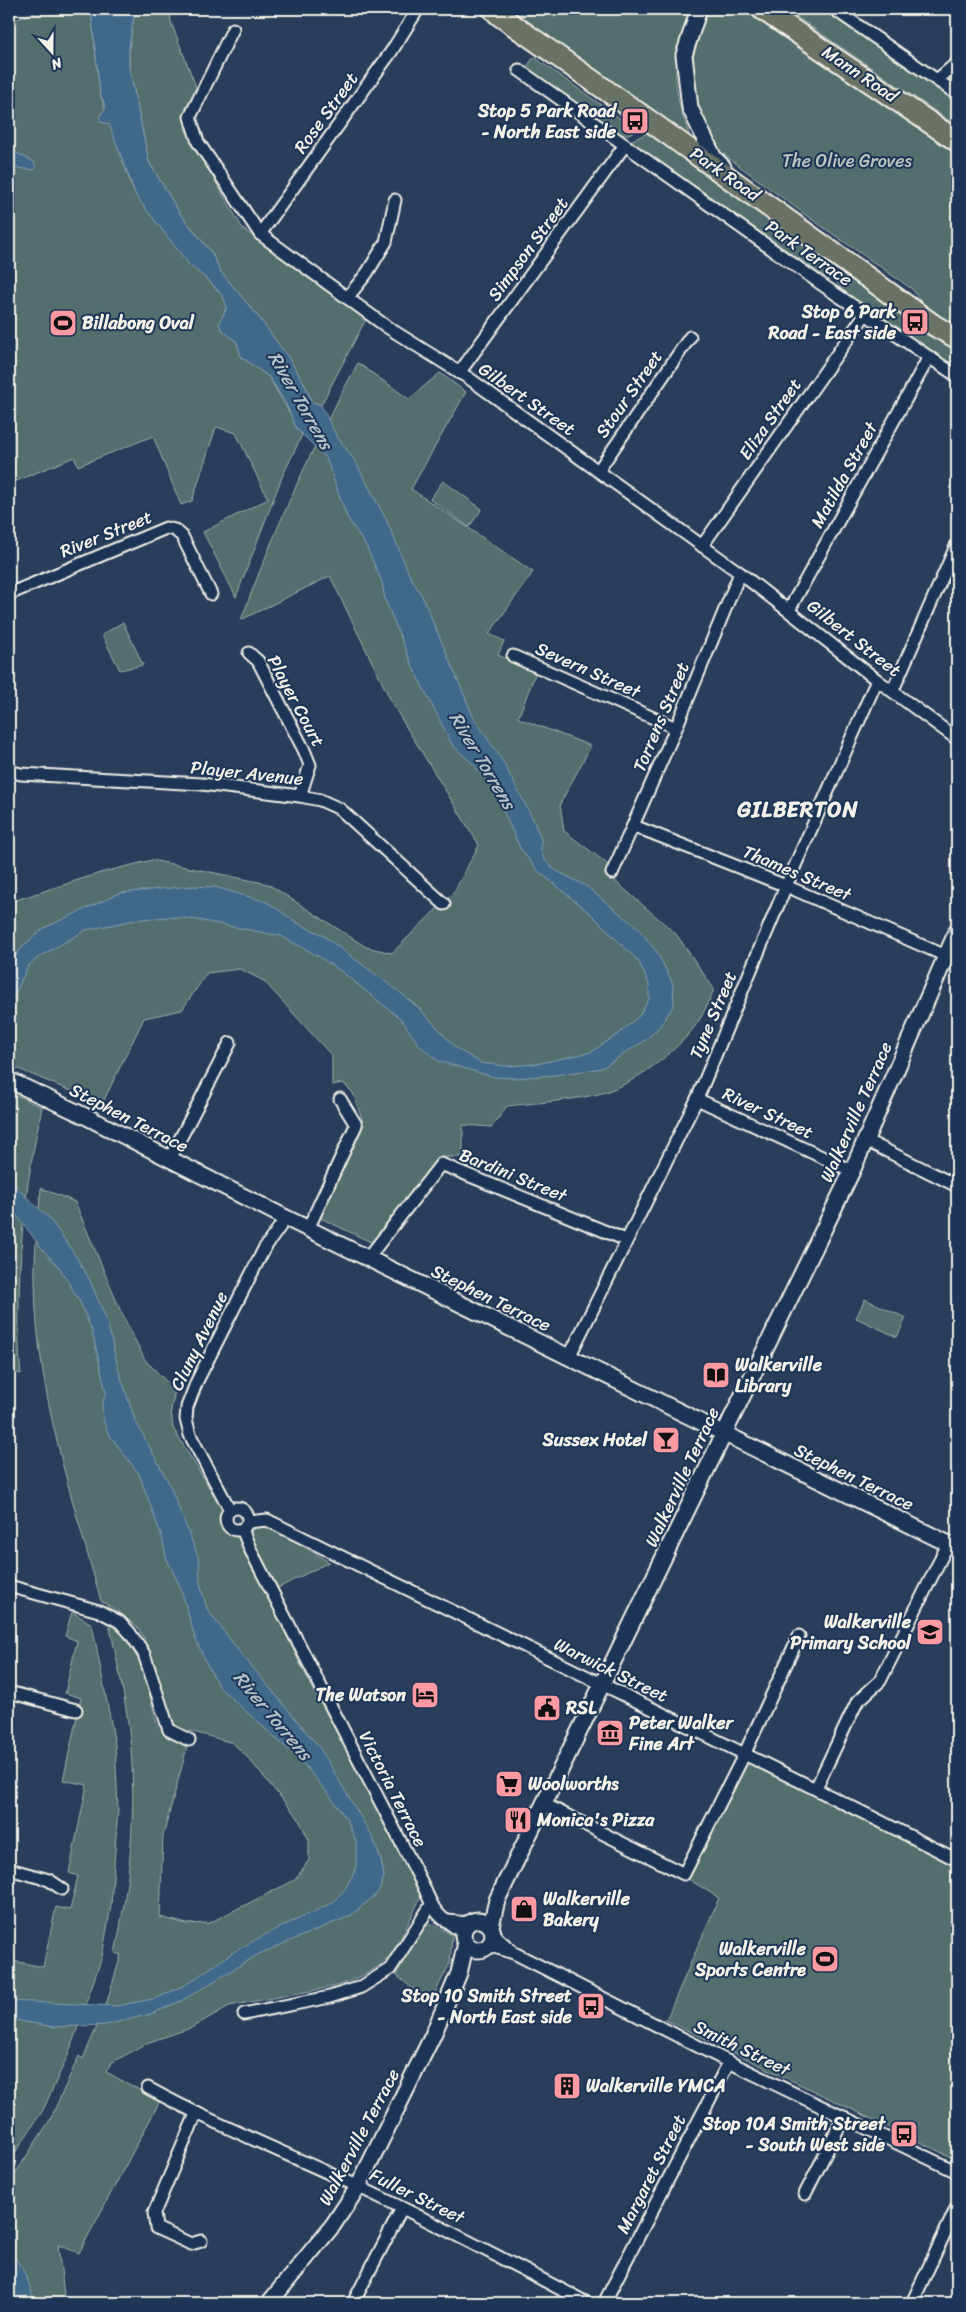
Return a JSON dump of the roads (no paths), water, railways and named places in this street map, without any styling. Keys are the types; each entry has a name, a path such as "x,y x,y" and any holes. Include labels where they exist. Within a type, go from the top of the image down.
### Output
{"highway":[{"name":"Park Road","path":"493,9 498,15 756,196 935,326 957,338"},
{"name":"Mann Road","path":"762,9 957,141"},
{"path":"774,9 814,44"}],"street":[{"name":"Rose Street","path":"260,234 391,52 418,9"},
{"path":"699,9 684,55 690,108 714,158 756,196"},
{"path":"834,9 957,93"},
{"name":"Gilbert Street","path":"233,29 190,117 198,142 260,234 365,311 459,373 740,573 876,680 893,690 957,739"},
{"path":"937,80 957,63"},
{"name":"Park Terrace","path":"519,70 824,286 957,376"},
{"name":"Simpson Street","path":"459,373 625,145"},
{"path":"348,298 367,273 386,242 395,200"},
{"name":"Eliza Street","path":"702,546 866,313"},
{"name":"Stour Street","path":"598,471 690,337"},
{"name":"Matilda Street","path":"789,610 929,357"},
{"name":"River Street","path":"9,594 166,528 175,530 182,536 211,594"},
{"path":"893,690 957,544"},
{"name":"Torrens Street","path":"612,873 676,728 740,573"},
{"name":"Player Court","path":"249,653 258,661 310,765 300,796"},
{"name":"Severn Street","path":"513,656 676,728"},
{"name":"Tyne Street","path":"569,1357 697,1099 786,886 876,680"},
{"name":"Player Avenue","path":"9,771 21,774 202,784 320,800 340,809 444,904"},
{"name":"Thames Street","path":"634,826 786,886 946,956"},
{"name":"Walkerville Terrace","path":"269,2303 333,2225 358,2187 433,2035 459,1973 497,1900 852,1171 957,931"},
{"path":"170,1160 230,1043"},
{"name":"Stephen Terrace","path":"9,1080 87,1116 308,1229 953,1546"},
{"path":"308,1229 356,1125 340,1099"},
{"name":"River Street","path":"697,1099 852,1171"},
{"path":"865,1140 957,1186"},
{"name":"Bardini Street","path":"368,1258 440,1164 626,1240"},
{"name":"Cluny Avenue","path":"230,1510 190,1436 186,1419 187,1406 197,1381 264,1249 286,1218"},
{"path":"238,1508 244,1510 247,1515 245,1525 234,1529 228,1524 226,1517 230,1510 238,1508"},
{"name":"Warwick Street","path":"245,1525 267,1520 816,1788 957,1860"},
{"name":"Victoria Terrace","path":"245,1525 251,1551 423,1885 431,1904 442,1920 478,1934"},
{"path":"816,1788 857,1702 880,1682 953,1546"},
{"path":"9,1586 99,1611 120,1622 144,1654 169,1730 189,1740"},
{"path":"544,1804 684,1874 744,1754 799,1636"},
{"path":"9,1692 76,1710"},
{"path":"9,1869 49,1880 62,1889"},
{"path":"244,2014 330,1997 361,1987 390,1970 431,1904"},
{"name":"Smith Street","path":"478,1934 729,2062 957,2172"},
{"name":"Margaret Street","path":"604,2303 729,2062"},
{"name":"Fuller Street","path":"148,2088 196,2114 461,2236 587,2303"},
{"path":"196,2114 154,2213 156,2228 191,2244 201,2242"},
{"path":"805,2194 844,2117"},
{"path":"912,2303 957,2207"},
{"path":"353,2303 402,2208"}],"water":[{"name":"River Torrens","path":"91,9 135,9 129,48 129,67 149,162 179,212 211,252 221,272 257,315 288,357 304,383 312,402 321,405 336,435 355,461 386,519 410,576 422,596 474,718 502,760 532,817 541,839 541,850 544,859 555,870 586,886 638,928 657,952 673,984 674,1005 660,1026 647,1039 602,1068 556,1075 515,1078 494,1077 438,1061 419,1045 401,1019 342,972 318,956 281,936 192,919 170,917 141,919 86,930 39,957 28,966 14,996 9,1001 9,965 22,947 44,928 120,893 191,886 215,887 267,902 299,924 321,934 397,990 420,1009 456,1048 481,1063 506,1066 536,1064 591,1052 620,1033 639,1016 649,999 649,984 639,962 592,915 537,870 520,848 493,788 472,763 453,746 415,672 385,600 382,582 366,546 347,517 326,458 296,428 285,402 269,377 241,357 237,342 221,329 219,323 225,312 225,300 211,283 190,266 136,196 109,124 101,122 99,117 106,107 100,94"},
{"path":"9,149 34,162 36,167 34,170 9,167"},
{"name":"River Torrens","path":"9,1175 21,1192 49,1218 89,1278 107,1321 118,1368 135,1420 169,1483 199,1559 200,1583 207,1609 238,1650 320,1748 373,1838 381,1860 384,1877 378,1893 350,1916 259,1954 183,2000 151,2014 106,2025 54,2027 9,2019 9,2001 117,2006 157,1998 187,1984 232,1953 266,1934 332,1903 345,1889 356,1869 356,1841 347,1820 302,1762 219,1687 195,1638 181,1589 166,1557 162,1537 139,1474 108,1433 103,1419 102,1405 106,1392 92,1331 79,1300 59,1267 43,1250 9,1205"},
{"path":"9,2250 25,2275 34,2303 17,2303 9,2277"}],"place":[{"name":"Stop 5 Park Road - North East side","path":"635,121"},
{"name":"Stop 6 Park Road - East side","path":"915,322"},
{"name":"Billabong Oval","path":"63,323"},
{"name":"Walkerville Library","path":"716,1375"},
{"name":"Sussex Hotel","path":"666,1440"},
{"name":"Walkerville Primary School","path":"930,1632"},
{"name":"The Watson","path":"425,1695"},
{"name":"RSL","path":"547,1708"},
{"name":"Peter Walker Fine Art","path":"610,1733"},
{"name":"Woolworths","path":"509,1784"},
{"name":"Monica's Pizza","path":"518,1820"},
{"name":"Walkerville Bakery","path":"524,1909"},
{"name":"Walkerville Sports Centre","path":"825,1959"},
{"name":"Stop 10 Smith Street - North East side","path":"591,2006"},
{"name":"Walkerville YMCA","path":"567,2086"},
{"name":"Stop 10A Smith Street - South West side","path":"904,2134"}],"district":[{"name":"GILBERTON","path":"798,809"}],"park label":[{"name":"The Olive Groves","path":"847,161"}]}
